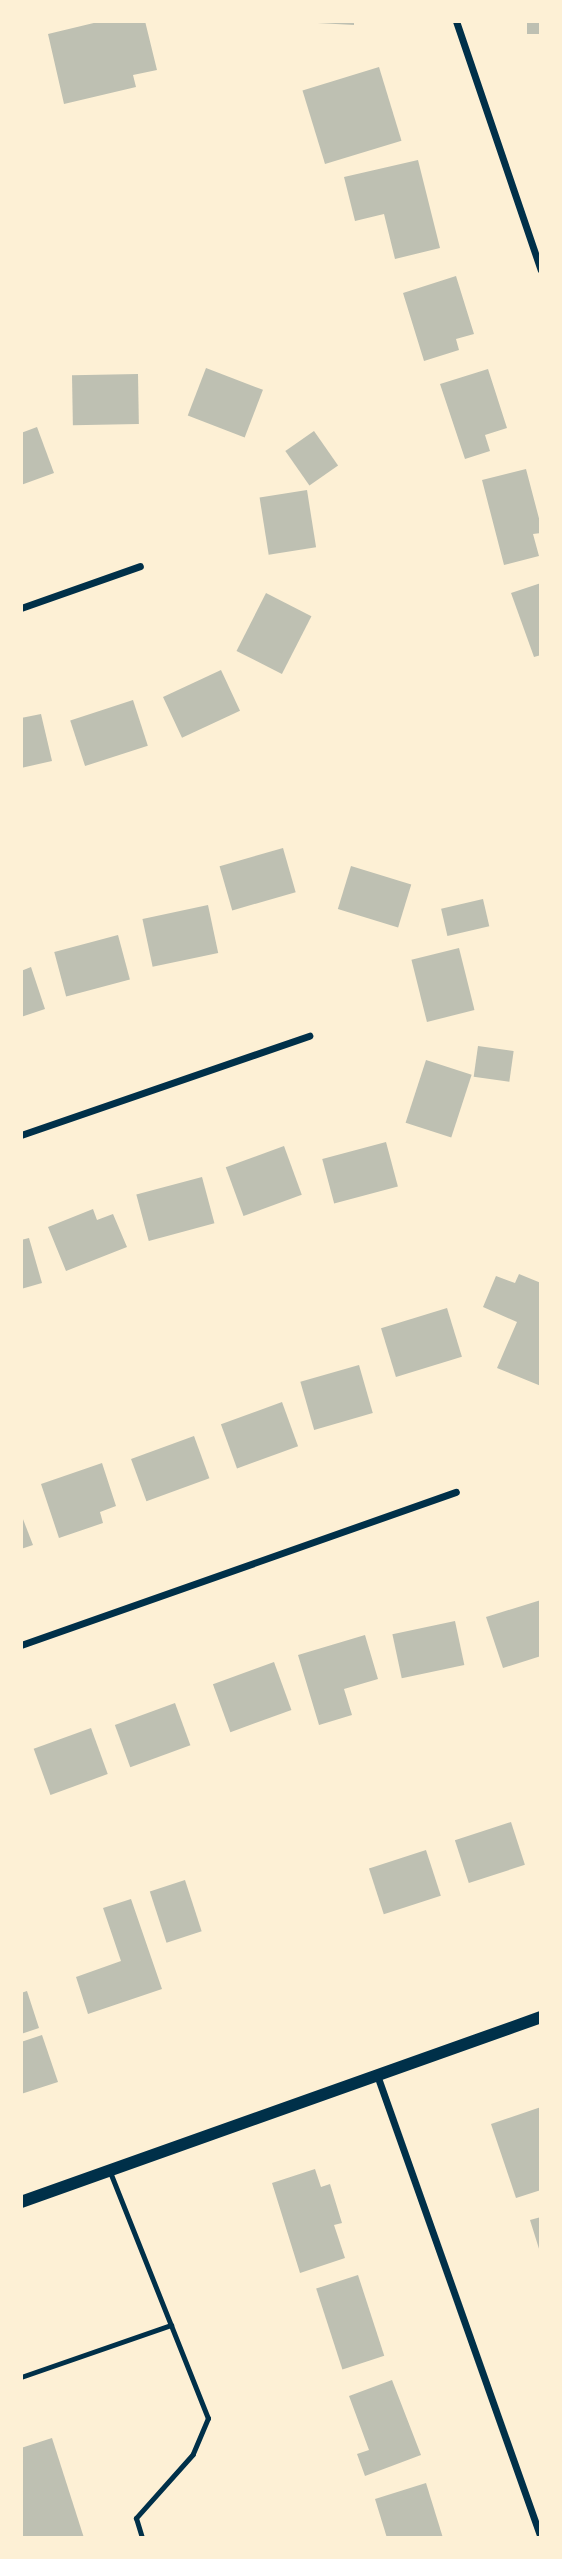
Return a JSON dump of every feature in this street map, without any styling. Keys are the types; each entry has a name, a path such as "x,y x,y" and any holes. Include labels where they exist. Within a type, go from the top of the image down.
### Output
{"street":[{"path":"456,21 541,270"},
{"path":"21,608 140,566"},
{"path":"21,1135 309,1036"},
{"path":"21,1645 456,1492"},
{"path":"21,2202 541,2017"},
{"path":"377,2076 541,2537"}],"lane":[{"path":"110,2171 208,2418 193,2454 136,2518 142,2538"},
{"path":"21,2377 171,2325"}],"building":[{"path":"102,21 145,21 157,70 133,75 136,87 64,104 48,34"},
{"path":"281,21 354,21 354,25"},
{"path":"527,21 541,21 541,34 527,34"},
{"path":"379,67 402,141 325,164 302,90"},
{"path":"418,160 440,248 395,259 384,214 355,221 344,177"},
{"path":"456,276 474,334 456,339 459,350 424,361 403,293"},
{"path":"206,368 263,390 245,437 188,416"},
{"path":"488,369 507,428 485,435 490,451 465,459 440,384"},
{"path":"138,374 139,424 73,425 72,375"},
{"path":"37,427 54,473 21,485 21,433"},
{"path":"314,431 338,465 309,485 285,451"},
{"path":"526,469 541,526 541,533 533,534 539,556 504,565 482,480"},
{"path":"307,490 316,547 269,555 260,498"},
{"path":"541,583 541,655 534,657 511,593"},
{"path":"266,593 311,616 282,674 236,651"},
{"path":"221,670 240,711 182,738 163,697"},
{"path":"133,700 148,746 85,766 70,720"},
{"path":"41,714 52,761 21,768 21,718"},
{"path":"283,848 296,892 232,910 220,866"},
{"path":"351,866 411,884 398,927 338,909"},
{"path":"483,899 489,926 447,936 441,909"},
{"path":"208,905 218,953 153,967 142,919"},
{"path":"118,935 130,979 66,997 54,952"},
{"path":"459,948 474,1010 427,1022 411,960"},
{"path":"31,967 45,1009 21,1017 21,971"},
{"path":"478,1046 514,1051 509,1082 474,1077"},
{"path":"426,1060 472,1075 451,1138 406,1123"},
{"path":"386,1142 398,1186 334,1204 322,1159"},
{"path":"284,1146 302,1195 244,1216 226,1167"},
{"path":"202,1177 214,1223 149,1241 136,1195"},
{"path":"93,1209 97,1220 113,1214 127,1247 66,1271 48,1227"},
{"path":"29,1238 42,1283 21,1289 21,1240"},
{"path":"519,1274 541,1283 541,1386 497,1368 517,1322 483,1307 496,1276 515,1283"},
{"path":"447,1308 462,1357 396,1377 381,1328"},
{"path":"359,1365 373,1413 314,1430 300,1382"},
{"path":"282,1402 298,1446 237,1468 221,1424"},
{"path":"194,1436 209,1478 146,1501 131,1459"},
{"path":"102,1463 116,1506 100,1512 103,1523 59,1538 41,1484"},
{"path":"21,1514 33,1545 21,1549"},
{"path":"541,1600 541,1656 503,1668 486,1617"},
{"path":"455,1621 464,1665 402,1678 392,1634"},
{"path":"365,1635 378,1679 344,1689 352,1715 319,1725 298,1655"},
{"path":"274,1662 291,1710 230,1732 213,1684"},
{"path":"175,1703 190,1745 130,1767 115,1725"},
{"path":"91,1728 108,1774 50,1795 34,1749"},
{"path":"511,1822 525,1865 469,1883 455,1840"},
{"path":"426,1850 441,1896 384,1914 369,1869"},
{"path":"185,1880 202,1931 166,1943 150,1891"},
{"path":"131,1899 162,1989 88,2014 76,1977 121,1961 103,1908"},
{"path":"27,1991 39,2028 21,2034 21,1993"},
{"path":"42,2035 58,2082 21,2094 21,2042"},
{"path":"541,2107 541,2190 516,2198 491,2124"},
{"path":"315,2169 321,2187 330,2184 342,2223 334,2225 345,2258 300,2273 272,2183"},
{"path":"541,2217 541,2252 540,2252 530,2220"},
{"path":"358,2275 384,2356 342,2369 316,2289"},
{"path":"392,2380 421,2455 365,2476 357,2454 369,2450 349,2396"},
{"path":"52,2438 84,2538 21,2538 21,2448"},
{"path":"426,2483 443,2538 387,2538 375,2499"}]}
